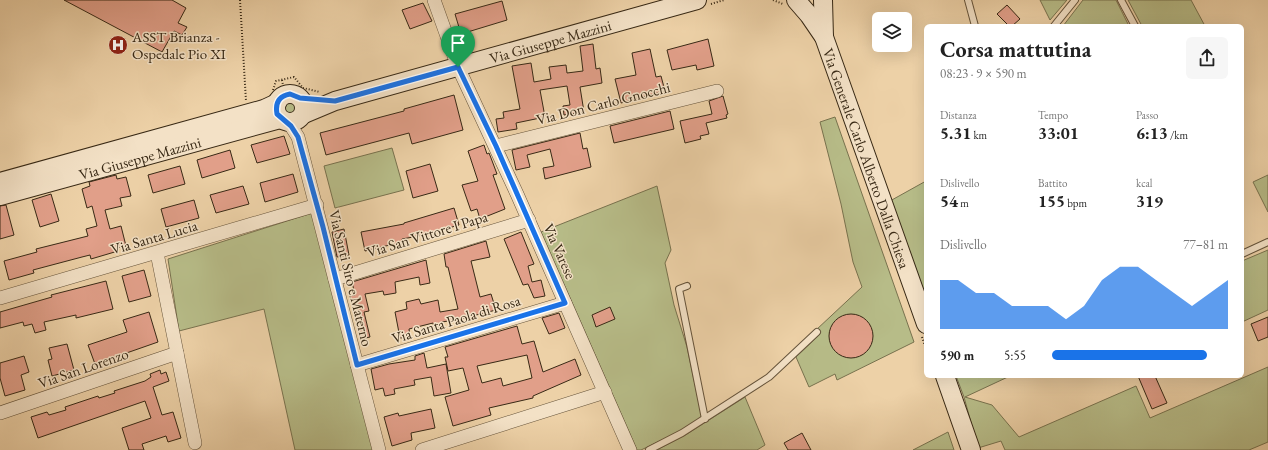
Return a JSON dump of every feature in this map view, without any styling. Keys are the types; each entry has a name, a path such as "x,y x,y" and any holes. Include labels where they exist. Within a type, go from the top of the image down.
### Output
{"street":[{"name":"Via Varese","path":"434,0 458,67 496,146 630,450"},
{"name":"Via Giuseppe Mazzini","path":"0,182 264,109 335,101 697,0"},
{"name":"Via Generale Carlo Alberto Dalla Chiesa","path":"796,0 810,15 824,37 924,318"},
{"name":"Via Generale Carlo Alberto Dalla Chiesa","path":"823,0 824,37"},
{"name":"Via Don Carlo Gnocchi","path":"496,146 717,90"},
{"name":"Via Giuseppe Mazzini","path":"0,196 289,106"},
{"name":"Via Santi Siro e Materno","path":"289,106 291,126 298,137 317,205 379,450"},
{"name":"Via Santa Lucia","path":"0,298 317,205"},
{"name":"Via San Vittore I Papa","path":"335,278 529,220"},
{"path":"157,253 195,443"},
{"name":"Via Santa Paola di Rosa","path":"357,365 565,303"},
{"name":"Via San Lorenzo","path":"0,413 177,353"},
{"path":"945,378 971,450"},
{"path":"422,450 604,392"}],"lane":[{"path":"968,0 974,24"},
{"path":"1056,24 1075,0"},
{"path":"1121,0 1134,24"},
{"path":"1244,253 1268,242"},
{"path":"687,286 679,289 705,419"},
{"path":"648,450 682,433 769,377 817,332"}],"path":[{"path":"240,0 247,114"}],"green space":[{"path":"1040,0 1067,0 1050,20"},
{"path":"1083,0 1116,0 1128,24 1065,24"},
{"path":"1128,0 1191,0 1204,24 1141,24"},
{"path":"291,98 298,101 301,108 298,115 291,118 284,115 281,108 284,101"},
{"path":"835,117 914,342 837,380 835,374 809,387 796,357 820,334 816,330 862,287 853,262 841,204 820,122"},
{"path":"392,148 404,190 335,208 324,166"},
{"path":"1268,175 1268,212 1253,182"},
{"path":"924,182 924,294 890,201"},
{"path":"657,186 671,250 665,263 674,305 687,347 702,418 681,431 641,450 637,450 541,232"},
{"path":"312,213 373,450 295,450 264,309 179,331 168,259"},
{"path":"1268,250 1268,310 1244,321 1244,260"},
{"path":"1268,367 1268,442 1249,450 1005,450 1001,441 978,448 964,397 957,378 1006,378 965,397 992,405 1019,437 1136,386 1150,418"},
{"path":"745,397 765,445 757,450 656,450 684,436"},
{"path":"948,432 954,450 913,450"}],"building":[{"path":"64,0 172,0 186,8 178,23 187,27 182,35 174,31 162,52"},
{"path":"502,1 507,20 461,34 455,14"},
{"path":"423,3 432,21 410,29 402,10"},
{"path":"1007,5 1020,19 1014,24 1007,24 997,14"},
{"path":"708,39 714,66 697,70 696,65 672,70 667,50"},
{"path":"593,44 596,69 600,68 602,83 580,87 584,112 564,115 563,106 570,105 567,86 540,90 545,117 516,123 517,129 498,132 496,119 504,118 503,112 520,109 512,66 531,63 534,82 551,79 549,67 566,65 567,73 583,71 580,46"},
{"path":"650,49 656,77 661,76 665,91 621,103 615,79 636,75 632,53"},
{"path":"454,95 463,130 412,144 409,133 326,155 320,133 404,111 404,109"},
{"path":"723,96 728,114 726,115 727,118 706,123 709,134 700,136 701,139 685,143 680,121 712,114 709,101"},
{"path":"670,111 674,129 614,143 610,126"},
{"path":"580,133 583,149 587,148 591,167 545,179 543,168 554,166 550,149 527,155 530,167 516,170 512,150"},
{"path":"284,136 290,154 257,163 251,145"},
{"path":"484,145 487,154 489,153 497,174 493,175 505,209 480,219 477,209 471,211 462,185 478,181 468,151"},
{"path":"230,150 235,168 202,178 197,160"},
{"path":"430,164 438,191 413,198 406,171"},
{"path":"180,166 185,184 153,193 148,175"},
{"path":"293,174 298,192 265,202 260,183"},
{"path":"116,175 117,179 126,177 131,196 120,198 122,206 105,210 110,229 121,226 126,246 117,248 118,251 91,259 90,255 33,270 34,273 9,280 4,261 37,252 36,249 88,236 86,229 97,226 92,206 87,208 82,189 90,186 89,182"},
{"path":"243,186 249,204 216,213 210,195"},
{"path":"51,194 59,221 40,227 32,200"},
{"path":"194,200 199,218 166,227 161,209"},
{"path":"6,205 14,235 0,239 0,206"},
{"path":"454,208 459,225 424,235 402,239 403,245 395,247 394,244 365,251 361,232 404,224"},
{"path":"344,229 349,255 337,257 332,232"},
{"path":"521,232 534,264 528,266 532,282 541,280 545,296 534,298 528,284 523,285 504,239"},
{"path":"486,241 490,257 471,261 480,297 491,294 496,310 472,317 442,322 443,326 434,328 433,323 409,329 410,337 400,338 395,312 407,309 406,302 419,299 421,304 438,300 440,312 458,309 448,267 446,267 444,254"},
{"path":"426,260 430,283 420,285 419,277 395,282 396,293 384,295 383,291 365,294 369,311 364,312 370,337 361,339 350,296 355,295 352,282"},
{"path":"144,270 151,296 129,302 122,276"},
{"path":"106,281 113,309 76,318 76,315 44,322 46,330 35,333 32,324 24,326 23,322 0,328 0,312 52,297 51,295"},
{"path":"610,307 615,319 596,327 592,315"},
{"path":"149,312 158,342 95,364 88,345 127,332 123,320"},
{"path":"559,313 565,328 549,334 542,318"},
{"path":"851,314 863,318 869,324 873,336 869,348 863,354 851,358 839,354 833,348 829,336 833,324 839,318"},
{"path":"1268,317 1268,337 1258,341 1251,324"},
{"path":"517,326 522,344 534,341 543,372 575,359 581,375 533,396 533,398 489,408 491,415 453,426 445,397 469,390 463,368 448,371 445,357 448,357 445,347","holes":["527,355 532,378 503,386 501,378 482,383 477,366"]},
{"path":"67,344 74,370 52,376 48,360 52,359 49,348"},
{"path":"424,353 427,368 446,364 451,393 434,396 431,377 414,380 415,385 394,389 395,394 385,396 383,388 375,390 371,369 389,364 415,360 415,356"},
{"path":"24,356 29,372 21,375 25,390 5,396 0,378 0,363"},
{"path":"160,370 161,374 166,372 169,381 153,387 162,415 173,412 181,438 168,442 166,436 142,444 144,450 129,450 122,428 151,418 145,401 38,438 31,417 47,412 49,415 66,410 65,407 98,396 99,398 115,393 114,391 145,381 151,377 150,374"},
{"path":"1139,378 1156,378 1167,403 1152,409"},
{"path":"431,409 435,428 411,433 412,440 392,446 384,417 398,413 399,416"},
{"path":"802,433 811,450 788,450 784,443"}],"place":[{"name":"ASST Brianza - Ospedale Pio XI","path":"118,45"}],"route":[{"path":"458,67 496,146 565,303 357,365 323,227 298,137 291,126 280,119 277,114 276,103 280,98 290,94 296,95 300,98 335,101 458,67"}]}
